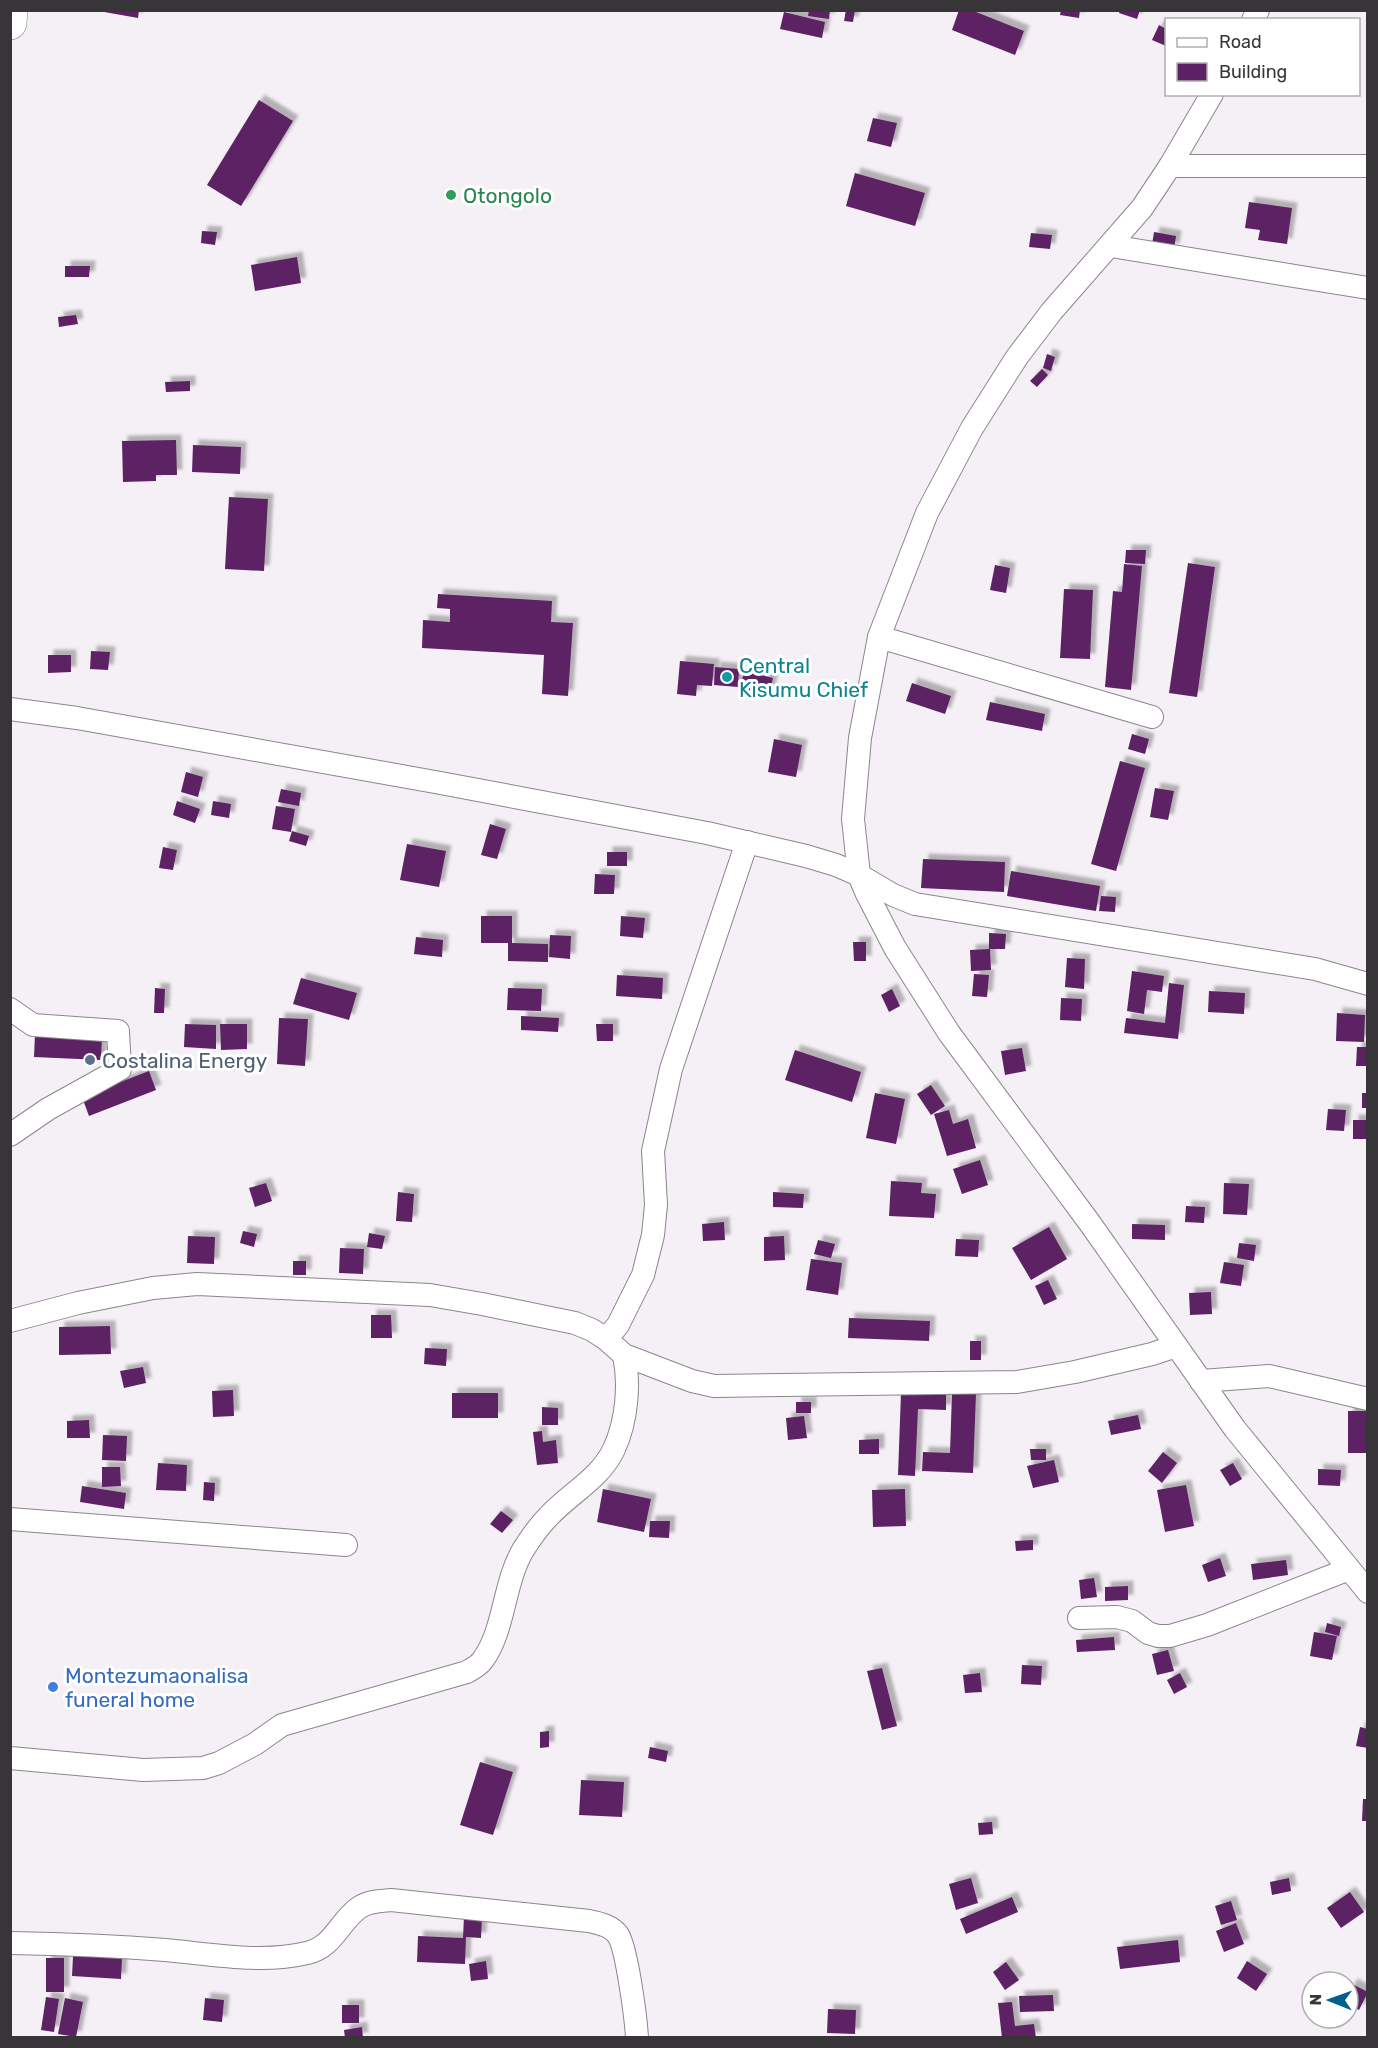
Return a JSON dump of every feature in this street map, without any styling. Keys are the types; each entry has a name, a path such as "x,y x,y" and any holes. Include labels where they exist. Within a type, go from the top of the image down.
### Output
{"highway":[{"path":"10,23 11,10"}],"street":[{"path":"1211,96 1142,208 1052,311 1017,357 972,428 927,513 879,637 860,738 853,819 859,875 867,894 895,948 949,1033 1032,1143 1235,1429 1368,1592"},
{"path":"1170,165 1368,166"},
{"path":"1111,246 1368,288"},
{"path":"879,637 1152,717"},
{"path":"10,709 77,718 412,778 747,842 806,855 836,865 915,904 1315,969 1368,984"},
{"path":"606,1339 618,1325 643,1275 653,1235 656,1205 653,1151 671,1069 747,842"},
{"path":"10,1009 33,1025 118,1031 120,1069 48,1109 10,1135"},
{"path":"10,1321 78,1303 153,1288 197,1284 430,1295 575,1323 606,1339 624,1355 692,1381 714,1386 1017,1382 1074,1372 1152,1354 1176,1346"},
{"path":"10,1758 143,1770 203,1768 219,1763 255,1744 282,1725 467,1672 481,1663 496,1629 512,1570 524,1548 548,1517 590,1482 615,1446 623,1424 626,1397 628,1374 624,1355"},
{"path":"1201,1381 1269,1376 1368,1399"},
{"path":"10,1519 346,1545"},
{"path":"1079,1618 1117,1617 1132,1621 1148,1633 1170,1636 1207,1625 1350,1569"},
{"path":"10,1943 105,1945 253,1957 296,1955 321,1949 360,1907 371,1902 391,1900 589,1921 604,1925 617,1933 624,1948 637,2037"}],"building":[{"path":"93,10 139,10 138,18"},
{"path":"809,10 830,10 829,19 808,16"},
{"path":"846,10 855,10 853,22 844,21"},
{"path":"959,10 971,10 1024,31 1015,55 952,30"},
{"path":"1061,10 1080,10 1079,18 1060,15"},
{"path":"1120,10 1140,10 1137,19 1119,13"},
{"path":"784,12 825,22 822,38 780,29"},
{"path":"1159,25 1165,28 1165,46 1152,40"},
{"path":"259,100 293,121 241,206 207,185"},
{"path":"873,118 897,123 891,147 867,141"},
{"path":"855,173 925,193 915,226 846,206"},
{"path":"1249,202 1292,208 1287,244 1258,240 1260,230 1245,228"},
{"path":"202,231 217,232 215,245 201,243"},
{"path":"1154,232 1176,236 1174,249 1152,245"},
{"path":"1031,233 1052,235 1050,249 1029,247"},
{"path":"297,257 301,283 255,291 251,265"},
{"path":"65,266 90,266 89,277 65,277"},
{"path":"76,315 78,324 59,327 58,317"},
{"path":"1047,354 1055,357 1051,371 1043,368"},
{"path":"1042,369 1048,375 1037,387 1030,381"},
{"path":"190,381 190,391 166,392 165,382"},
{"path":"176,440 177,475 156,475 156,481 123,482 122,441"},
{"path":"193,445 241,447 240,474 192,472"},
{"path":"229,497 268,499 264,571 225,569"},
{"path":"1126,550 1146,550 1145,564 1125,563"},
{"path":"1188,563 1215,567 1197,697 1169,693"},
{"path":"1124,564 1142,566 1131,690 1105,687 1113,591 1122,592"},
{"path":"995,565 1010,568 1006,593 990,590"},
{"path":"1064,589 1093,590 1090,659 1060,658"},
{"path":"438,594 552,601 551,622 573,623 568,696 542,694 544,655 422,648 423,620 450,622 450,609 437,608"},
{"path":"91,651 110,652 108,670 90,669"},
{"path":"48,655 71,655 71,672 48,673"},
{"path":"680,661 714,664 712,686 697,685 696,696 677,694"},
{"name":"Central Kisumu Chief","path":"715,667 739,669 738,687 714,685"},
{"path":"744,671 773,678 769,696 740,690"},
{"path":"912,683 951,696 945,714 906,701"},
{"path":"990,702 1045,714 1042,731 986,720"},
{"path":"1132,734 1149,739 1145,754 1128,749"},
{"path":"774,739 802,745 796,777 768,772"},
{"path":"1120,761 1145,768 1116,871 1091,864"},
{"path":"186,772 203,777 198,797 181,792"},
{"path":"1155,788 1174,791 1168,820 1150,817"},
{"path":"281,789 301,793 299,806 278,802"},
{"path":"177,801 200,809 195,823 173,815"},
{"path":"213,801 231,804 229,818 211,815"},
{"path":"276,806 295,809 291,832 272,829"},
{"path":"490,824 506,829 497,859 481,855"},
{"path":"292,831 309,836 306,846 289,841"},
{"path":"407,844 446,851 439,887 400,880"},
{"path":"163,847 177,850 173,870 159,868"},
{"path":"607,852 627,852 627,866 607,866"},
{"path":"923,859 1005,862 1004,892 921,888"},
{"path":"1011,871 1100,886 1096,911 1007,896"},
{"path":"595,874 615,875 614,894 594,894"},
{"path":"1101,896 1116,897 1115,912 1099,911"},
{"path":"481,916 512,916 512,943 548,944 548,962 508,961 508,943 481,943"},
{"path":"621,916 645,918 643,938 620,936"},
{"path":"989,933 1006,934 1005,949 990,949 991,970 971,971 970,950 989,949"},
{"path":"550,935 571,936 570,959 549,957"},
{"path":"416,937 443,940 442,957 414,954"},
{"path":"853,942 866,942 866,961 854,961"},
{"path":"1067,958 1085,959 1084,989 1065,987"},
{"path":"1132,971 1164,976 1162,992 1147,990 1144,1014 1127,1011"},
{"path":"974,974 989,975 987,997 972,996"},
{"path":"617,975 663,978 662,999 616,996"},
{"path":"301,978 357,993 349,1020 293,1004"},
{"path":"1169,983 1184,985 1178,1039 1124,1033 1126,1018 1165,1023"},
{"path":"155,988 165,989 164,1013 154,1013"},
{"path":"508,988 542,989 541,1011 507,1010"},
{"path":"892,989 900,1006 889,1012 881,995"},
{"path":"1209,991 1245,993 1244,1014 1208,1012"},
{"path":"1061,998 1082,999 1081,1021 1060,1020"},
{"path":"1337,1013 1365,1015 1364,1042 1336,1041"},
{"path":"521,1016 559,1018 558,1032 521,1030"},
{"path":"279,1018 308,1019 305,1066 277,1064"},
{"path":"185,1024 216,1025 216,1049 184,1047"},
{"path":"220,1024 247,1024 247,1049 221,1050"},
{"path":"596,1024 613,1024 613,1041 597,1041"},
{"path":"35,1034 102,1037 101,1060 34,1057"},
{"path":"1357,1047 1368,1047 1368,1066 1356,1066"},
{"path":"1022,1048 1026,1071 1005,1075 1001,1051"},
{"path":"795,1050 861,1072 852,1102 785,1080"},
{"path":"149,1071 156,1090 89,1116 82,1097"},
{"path":"931,1085 945,1106 931,1115 917,1094"},
{"path":"875,1093 905,1099 896,1144 866,1138"},
{"path":"1362,1093 1368,1093 1368,1108 1362,1108"},
{"path":"1328,1109 1346,1110 1344,1131 1326,1130"},
{"path":"949,1110 953,1124 968,1119 976,1148 947,1156 934,1114"},
{"path":"1353,1120 1368,1120 1368,1139 1353,1139"},
{"path":"980,1160 988,1185 962,1194 953,1169"},
{"path":"891,1181 922,1183 921,1193 936,1194 934,1218 889,1216"},
{"path":"266,1183 272,1201 255,1207 249,1188"},
{"path":"1224,1183 1249,1184 1247,1215 1223,1214"},
{"path":"398,1192 414,1194 412,1222 396,1221"},
{"path":"773,1192 804,1194 803,1208 773,1207"},
{"path":"1186,1206 1205,1207 1204,1223 1185,1222"},
{"path":"724,1222 725,1240 703,1241 702,1224"},
{"path":"1132,1224 1165,1225 1165,1240 1132,1239"},
{"path":"1049,1227 1067,1259 1031,1280 1012,1248"},
{"path":"243,1231 257,1234 254,1247 240,1243"},
{"path":"369,1233 385,1236 382,1249 367,1247"},
{"path":"188,1236 215,1237 214,1264 187,1263"},
{"path":"784,1236 785,1260 764,1261 764,1237"},
{"path":"956,1239 979,1240 978,1257 955,1256"},
{"path":"818,1240 835,1244 831,1258 814,1254"},
{"path":"1239,1243 1256,1245 1254,1261 1237,1258"},
{"path":"340,1248 364,1249 363,1274 339,1273"},
{"path":"811,1259 842,1263 838,1295 806,1290"},
{"path":"293,1261 306,1261 306,1275 293,1275"},
{"path":"1224,1262 1244,1265 1241,1286 1220,1283"},
{"path":"1048,1280 1057,1299 1044,1305 1035,1286"},
{"path":"1211,1292 1212,1314 1190,1315 1189,1293"},
{"path":"371,1315 391,1315 392,1338 371,1338"},
{"path":"849,1318 930,1321 929,1341 848,1338"},
{"path":"110,1326 111,1354 59,1355 59,1327"},
{"path":"970,1341 981,1341 981,1360 970,1360"},
{"path":"425,1348 447,1349 446,1366 424,1364"},
{"path":"143,1367 146,1383 124,1388 120,1371"},
{"path":"233,1390 234,1416 213,1417 212,1391"},
{"path":"452,1393 498,1393 498,1418 452,1418"},
{"path":"901,1393 946,1395 946,1410 918,1409 915,1476 898,1475"},
{"path":"952,1393 976,1394 973,1473 922,1471 923,1452 950,1453"},
{"path":"796,1402 811,1402 811,1413 796,1413"},
{"path":"542,1407 558,1408 558,1425 542,1425"},
{"path":"1348,1411 1368,1411 1368,1453 1348,1453"},
{"path":"1138,1415 1141,1429 1111,1435 1108,1421"},
{"path":"804,1416 807,1438 788,1440 786,1418"},
{"path":"89,1420 90,1438 67,1438 67,1421"},
{"path":"542,1431 543,1442 556,1440 558,1463 537,1465 533,1432"},
{"path":"103,1435 127,1436 126,1461 102,1460"},
{"path":"879,1439 879,1454 859,1454 859,1440"},
{"path":"1030,1449 1046,1449 1046,1460 1031,1460"},
{"path":"1163,1452 1177,1463 1162,1483 1148,1471"},
{"path":"1054,1460 1059,1482 1033,1488 1027,1466"},
{"path":"158,1463 187,1465 186,1491 156,1490"},
{"path":"1233,1463 1242,1479 1230,1486 1220,1470"},
{"path":"102,1467 120,1467 121,1486 102,1487"},
{"path":"1318,1469 1341,1470 1340,1486 1318,1485"},
{"path":"204,1482 215,1483 214,1501 203,1500"},
{"path":"1186,1485 1194,1526 1165,1532 1157,1490"},
{"path":"82,1486 126,1493 124,1509 80,1502"},
{"path":"603,1489 651,1499 644,1532 597,1522"},
{"path":"905,1489 906,1526 873,1527 872,1490"},
{"path":"501,1511 513,1520 502,1533 490,1524"},
{"path":"650,1521 670,1521 669,1538 649,1537"},
{"path":"1033,1540 1033,1550 1016,1551 1015,1541"},
{"path":"1220,1558 1226,1576 1208,1582 1202,1565"},
{"path":"1286,1560 1288,1575 1253,1580 1251,1564"},
{"path":"1094,1578 1097,1597 1081,1599 1079,1580"},
{"path":"1128,1586 1128,1600 1105,1601 1105,1587"},
{"path":"1327,1623 1341,1627 1339,1636 1325,1632"},
{"path":"1314,1632 1337,1636 1332,1660 1310,1656"},
{"path":"1114,1637 1115,1650 1077,1652 1076,1640"},
{"path":"1168,1650 1174,1671 1157,1675 1152,1654"},
{"path":"1022,1665 1042,1666 1041,1685 1021,1684"},
{"path":"882,1668 897,1726 882,1730 867,1671"},
{"path":"980,1673 982,1692 965,1693 963,1675"},
{"path":"1180,1673 1187,1687 1174,1694 1167,1680"},
{"path":"1360,1727 1368,1729 1368,1748 1356,1746"},
{"path":"549,1731 549,1747 540,1748 540,1732"},
{"path":"650,1747 668,1751 666,1762 648,1758"},
{"path":"480,1762 513,1772 493,1835 460,1825"},
{"path":"581,1780 624,1782 622,1817 579,1815"},
{"path":"1363,1799 1368,1799 1368,1821 1362,1821"},
{"path":"992,1822 993,1834 979,1835 978,1823"},
{"path":"971,1878 978,1903 956,1910 949,1884"},
{"path":"1289,1878 1291,1891 1272,1895 1270,1882"},
{"path":"1350,1892 1364,1912 1341,1928 1327,1908"},
{"path":"1012,1897 1018,1912 966,1934 960,1919"},
{"path":"1231,1901 1237,1920 1221,1925 1215,1906"},
{"path":"464,1916 482,1917 481,1938 466,1937 465,1964 417,1962 418,1936 463,1938"},
{"path":"1236,1923 1244,1944 1224,1952 1216,1931"},
{"path":"1178,1940 1180,1962 1120,1969 1117,1947"},
{"path":"73,1956 122,1958 121,1979 72,1976"},
{"path":"46,1958 64,1958 64,1992 46,1992"},
{"path":"486,1961 488,1979 471,1981 469,1964"},
{"path":"1247,1961 1267,1974 1256,1991 1237,1978"},
{"path":"1006,1962 1019,1980 1005,1990 993,1972"},
{"path":"1360,1988 1368,1992 1360,2008"},
{"path":"1053,1995 1054,2011 1020,2012 1019,1996"},
{"path":"46,1997 59,1999 54,2032 41,2030"},
{"path":"65,1998 83,2002 76,2037 58,2034"},
{"path":"205,1998 224,2000 222,2022 203,2020"},
{"path":"1012,2002 1015,2026 1034,2024 1036,2038 1002,2038 998,2003"},
{"path":"342,2005 359,2005 359,2023 342,2023"},
{"path":"828,2009 856,2010 855,2034 827,2033"},
{"path":"362,2027 363,2038 345,2038 344,2030"}],"place":[{"name":"Otongolo","path":"451,195"},
{"name":"Central Kisumu Chief","path":"727,677"},
{"name":"Costalina Energy","path":"90,1060"},
{"name":"Montezumaonalisa funeral home","path":"53,1687"}]}
